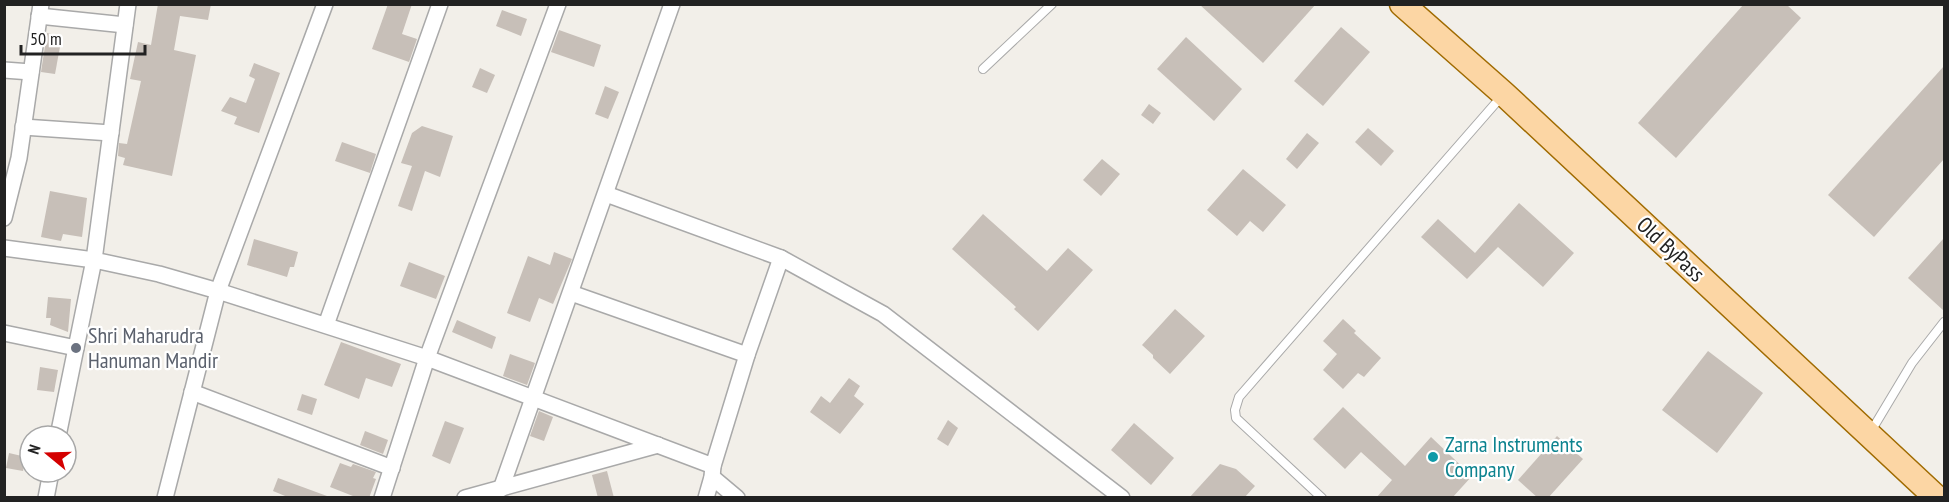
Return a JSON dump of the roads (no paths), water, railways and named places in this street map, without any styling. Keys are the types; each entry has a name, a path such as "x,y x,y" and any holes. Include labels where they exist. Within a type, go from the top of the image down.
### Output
{"main road":[{"name":"Old ByPass","path":"1402,4 1504,94 1869,434 1932,496"}],"street":[{"path":"60,424 94,260 128,4"},
{"path":"165,498 218,291 325,4"},
{"path":"326,325 440,4"},
{"path":"382,498 428,358 558,4"},
{"path":"501,489 535,398 672,4"},
{"path":"4,218 12,157 23,127 40,10 125,25"},
{"path":"4,70 31,72"},
{"path":"23,127 111,133"},
{"path":"606,194 782,258 883,314 1122,498"},
{"path":"4,248 94,260 165,276 428,358 658,445 712,472 737,498"},
{"path":"706,498 747,355 782,258"},
{"path":"571,293 747,355"},
{"path":"4,333 75,348"},
{"path":"192,392 392,468"},
{"path":"465,498 658,445"}],"lane":[{"path":"983,69 1052,4"},
{"path":"1322,498 1236,418 1236,403 1504,94"},
{"path":"1869,434 1912,363 1944,322"}],"place":[{"name":"Shri Maharudra Hanuman Mandir","path":"76,348"},
{"name":"Zarna Instruments Company","path":"1433,457"}]}
